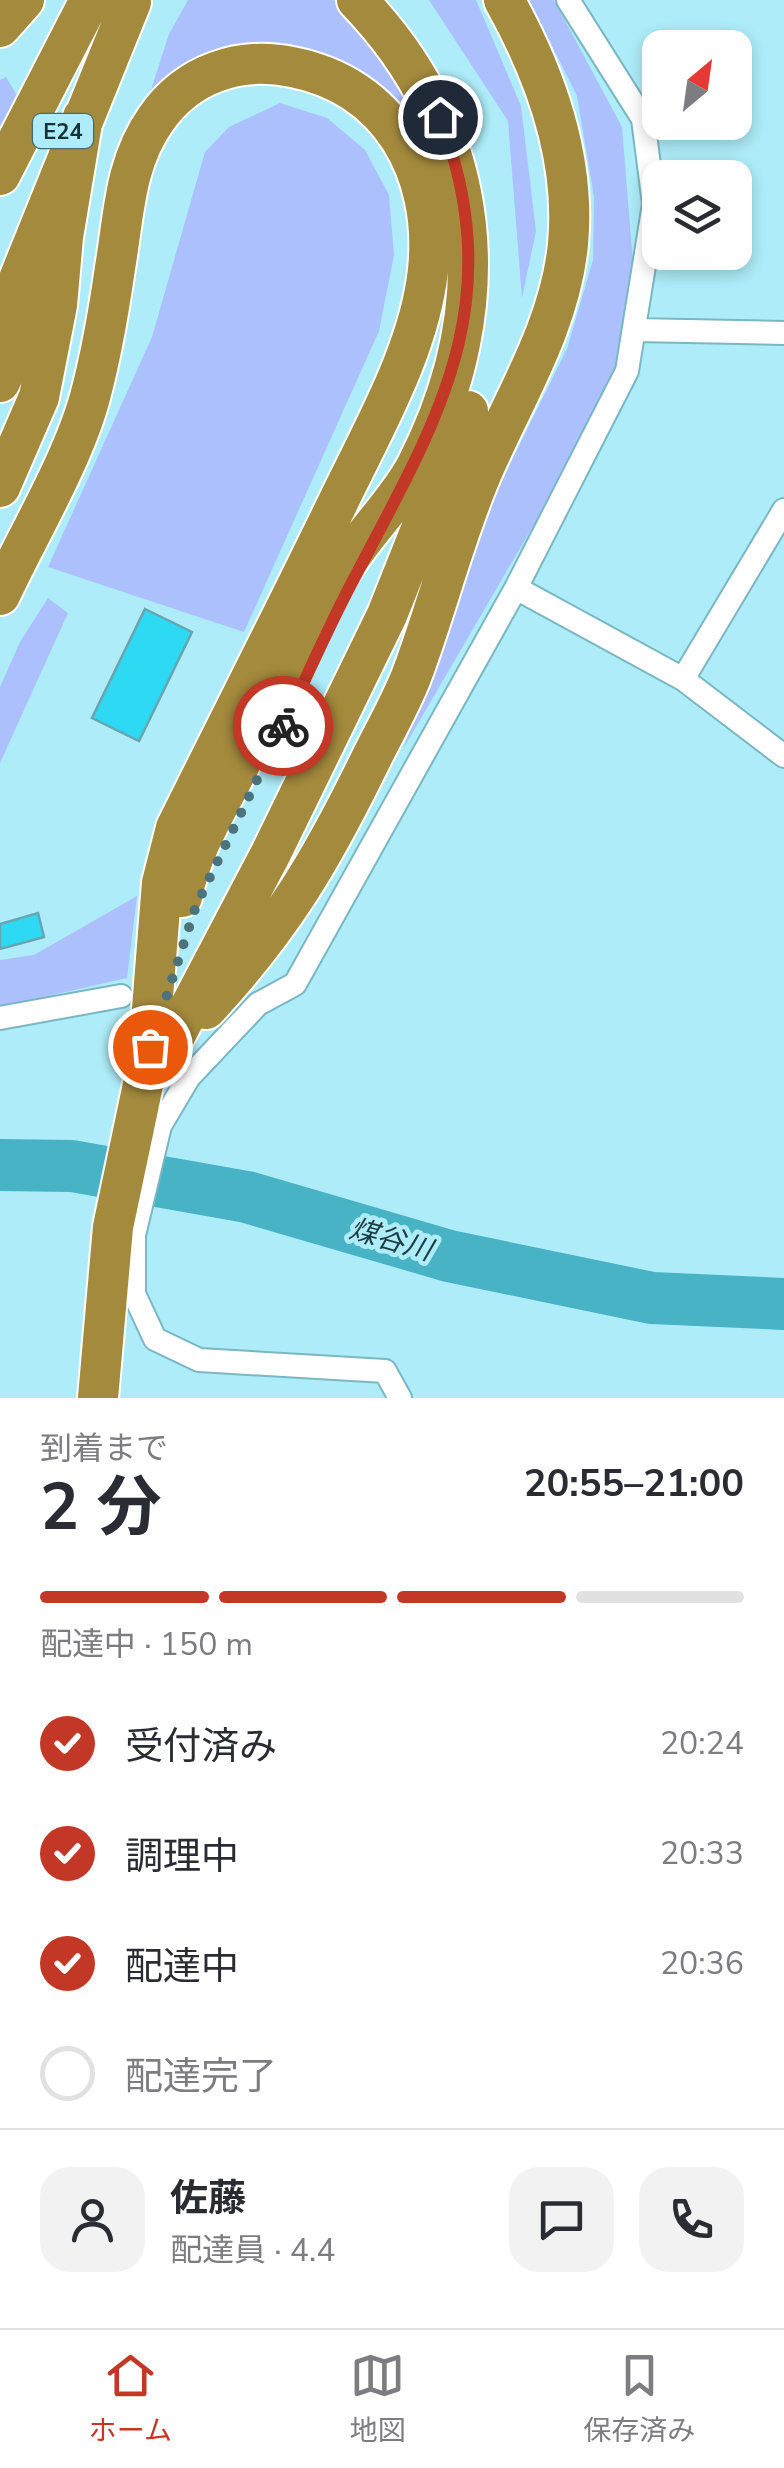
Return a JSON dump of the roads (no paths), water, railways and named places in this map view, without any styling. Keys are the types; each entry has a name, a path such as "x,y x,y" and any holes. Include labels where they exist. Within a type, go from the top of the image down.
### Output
{"highway":[{"path":"0,28 24,0"},
{"name":"E24","path":"0,175 90,0"},
{"path":"98,1398 113,1226 145,1088 160,1048 387,616 462,336 469,290 464,200 455,157 420,79 398,45 357,0"},
{"path":"160,1048 164,991 183,889 205,834 308,626 353,552 427,477 466,419 489,338 497,267 490,203 478,150 457,94 396,0"},
{"path":"160,1048 238,997 329,845 410,680 478,480 546,333 561,286 568,244 570,190 562,140 544,83 504,0"},
{"path":"0,326 132,1"},
{"name":"E24","path":"0,263 30,194 132,1"},
{"path":"0,595 84,417 124,194 136,155 156,120 180,92 208,73 242,64 273,63 334,77 371,102 396,127 424,201 428,270 419,312 365,447 176,828 162,883 160,1048"},
{"path":"0,486 38,397 57,305 63,237 83,117"},
{"path":"0,382 63,237"},
{"path":"0,434 57,305"},
{"path":"0,549 99,345"}],"street":[{"path":"400,1398 386,1371 199,1360 154,1339 134,1294 134,1235 160,1126 238,997 295,984 516,588 627,371 654,204 643,119 568,0"},
{"path":"635,330 784,332"},
{"path":"683,680 784,510"},
{"path":"516,588 683,680 784,756"},
{"path":"0,1018 121,996"}],"waterway":[{"name":"煤谷川","path":"0,1165 72,1166 247,1197 449,1256 652,1298 784,1304"}]}
